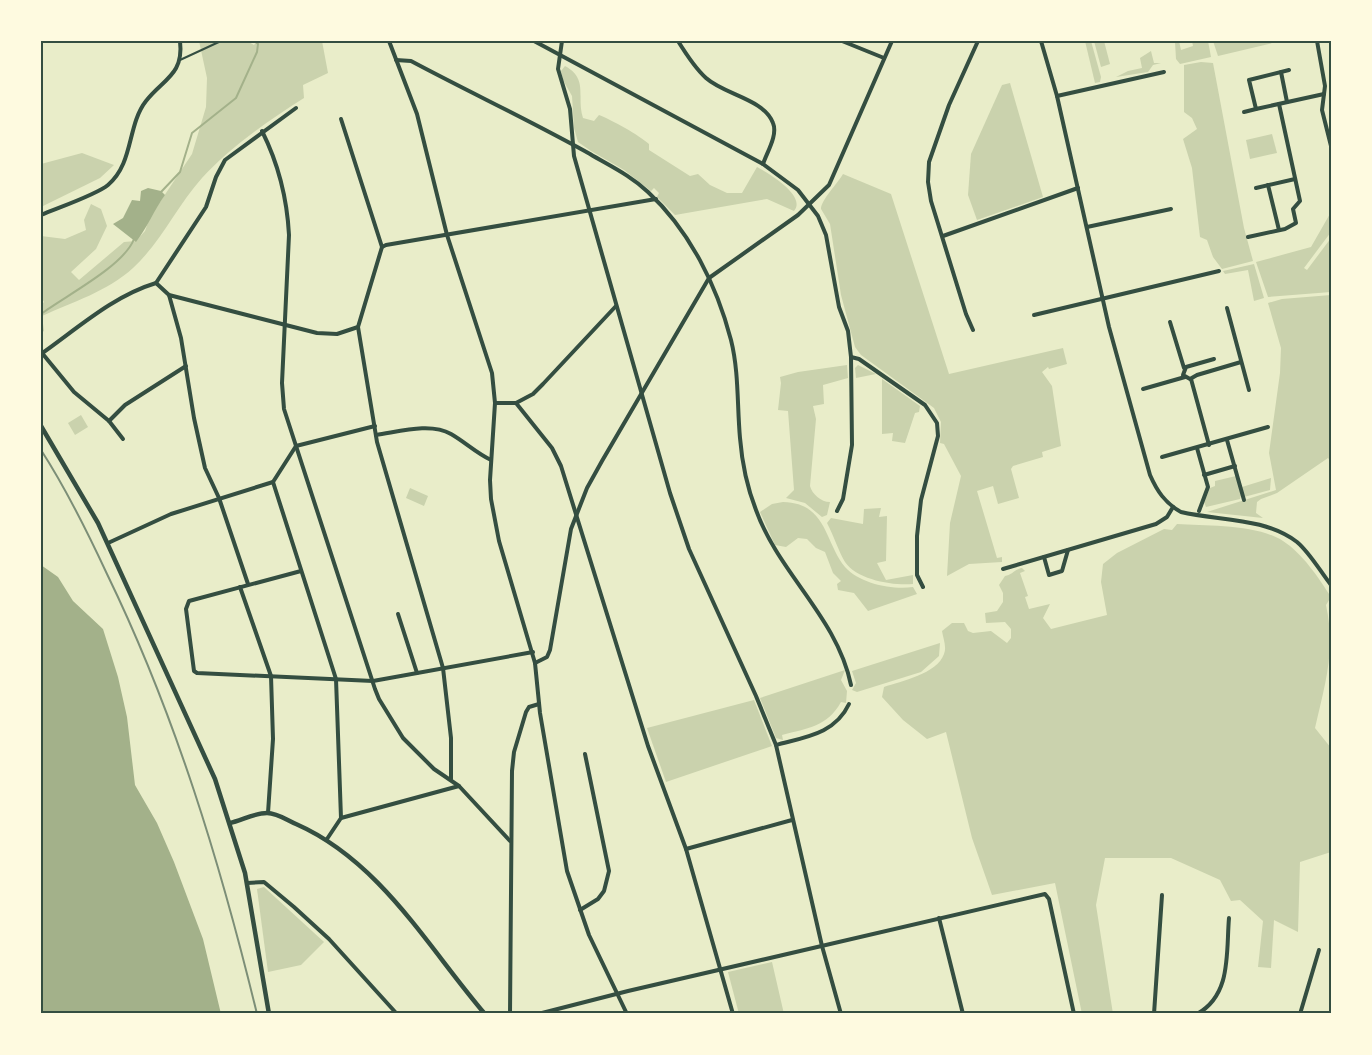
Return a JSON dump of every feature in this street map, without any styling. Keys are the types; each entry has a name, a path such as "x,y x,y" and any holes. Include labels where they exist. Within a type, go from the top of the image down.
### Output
{"street":[{"path":"41,215 107,186 116,177 130,149 145,102 169,78 180,60 180,41"},
{"path":"388,41 418,119 447,235 488,362 495,403 491,460 491,499 499,541 533,652 539,704 562,849 580,910 598,957 627,1014"},
{"path":"534,41 558,56 762,164 798,190 810,204 826,235 839,307 848,331 851,357 852,445 843,499 836,511"},
{"path":"562,41 558,56 558,69 570,109 574,156 660,464 689,549 776,745 822,946 841,1014"},
{"path":"678,41 706,78 736,96 760,106 767,112 774,124 774,134 762,164"},
{"path":"842,41 884,58"},
{"path":"535,663 547,657 550,650 568,543 576,514 587,488 709,278 768,238 821,195 834,177 892,41"},
{"path":"974,330 966,314 931,201 928,182 929,162 949,105 978,41"},
{"path":"1041,41 1057,96 1109,327 1150,474 1158,492 1173,508 1192,515 1248,522 1279,531 1305,550 1331,585"},
{"path":"1317,41 1325,86 1322,110 1331,146"},
{"path":"396,60 411,61 573,144 626,174 656,199 691,245 709,278 732,343 736,363 742,455 755,507 768,538 782,563 828,626 845,662 851,685"},
{"path":"1256,109 1249,80 1289,70"},
{"path":"1057,96 1164,72"},
{"path":"1281,72 1287,102"},
{"path":"1244,112 1324,94"},
{"path":"1248,238 1293,226 1296,223 1293,209 1300,201 1279,104"},
{"path":"123,439 108,420 74,392 42,354 121,298 137,289 156,283 206,207 216,177 226,160 262,131 296,108"},
{"path":"341,119 382,247 358,327 376,435 442,668 451,738 451,778"},
{"path":"262,131 283,182 288,213 289,235 284,323 283,396 288,425 379,699 403,738 434,769 451,778 510,841"},
{"path":"1256,188 1295,178"},
{"path":"1268,185 1278,230"},
{"path":"942,236 1078,188"},
{"path":"382,247 395,243 590,212 656,199"},
{"path":"1087,227 1172,209"},
{"path":"1034,314 1219,271"},
{"path":"156,283 169,295 327,334 344,332 358,327"},
{"path":"169,295 186,366 199,444 248,584"},
{"path":"495,403 516,403 533,394 616,306"},
{"path":"1227,308 1249,390"},
{"path":"1170,322 1184,368 1185,378"},
{"path":"851,357 859,359 925,405 931,411 937,423 938,436 921,500 917,536 917,575 923,587"},
{"path":"1184,368 1214,359"},
{"path":"1143,389 1185,378 1191,379 1197,375 1242,362"},
{"path":"108,420 125,405 186,366"},
{"path":"1191,379 1209,445"},
{"path":"516,403 556,456 576,514 648,746 686,849 733,1014"},
{"path":"41,426 108,543 215,779 247,883 269,1014"},
{"path":"108,543 171,514 273,482 296,446 375,426"},
{"path":"1162,458 1268,427"},
{"path":"376,435 425,429 445,431 491,460"},
{"path":"1227,440 1244,500"},
{"path":"1197,448 1208,489 1199,511"},
{"path":"1204,475 1235,466"},
{"path":"273,482 336,679 341,818 327,839"},
{"path":"1003,569 1156,524 1167,517 1173,508"},
{"path":"1044,557 1049,575 1062,571 1068,550"},
{"path":"301,571 195,597 187,604 194,671 197,673 373,681 533,652"},
{"path":"240,586 271,676 273,739 268,813"},
{"path":"398,614 417,673"},
{"path":"510,1014 510,792 514,752 526,712 529,707 539,704"},
{"path":"776,745 824,731 840,719 849,704"},
{"path":"580,910 598,899 604,891 609,871 585,754"},
{"path":"341,818 459,786"},
{"path":"230,824 268,813 327,839 362,867 390,896 485,1014"},
{"path":"686,849 792,820"},
{"path":"247,883 264,882 294,907 329,938 397,1014"},
{"path":"542,1013 1045,894 1049,899 1074,1014"},
{"path":"1154,1014 1162,895"},
{"path":"939,918 963,1014"},
{"path":"1198,1014 1214,1001 1223,982 1229,918"},
{"path":"1300,1014 1319,950"}],"lane":[{"path":"180,60 220,41"}],"shaded area":[{"path":"199,41 247,41 254,45 257,41 322,41 328,73 303,85 304,98 250,135 213,166 193,189 152,247 133,268 101,290 42,316 44,331 41,333 41,305 44,302 41,297 41,236 65,239 86,230 84,220 91,204 101,209 107,226 96,249 71,272 79,280 124,242 136,241 145,231 150,217 192,154 206,107 207,78"},
{"path":"1085,41 1091,41 1101,77 1100,82 1095,83"},
{"path":"1094,41 1104,41 1110,64 1101,67"},
{"path":"1179,41 1181,50 1193,46 1192,41 1208,41 1211,57 1180,64 1176,59 1175,42"},
{"path":"1213,41 1281,41 1218,56"},
{"path":"1151,51 1154,63 1161,63 1153,65 1148,72 1116,77 1128,71 1142,68 1140,58"},
{"path":"1201,62 1213,63 1244,228 1253,261 1222,269 1213,257 1207,240 1200,237 1192,168 1183,139 1197,129 1192,118 1184,112 1184,65"},
{"path":"565,66 577,77 583,118 594,121 599,115 618,124 649,144 649,150 690,176 698,174 710,185 727,193 742,193 757,167 791,192 797,205 794,211 767,199 675,215 657,197 659,193 654,188 651,191 624,170 578,142 574,128 572,96 563,80 561,71"},
{"path":"1010,83 1043,197 977,220 968,195 971,154 1002,85"},
{"path":"1272,134 1277,153 1250,159 1246,140"},
{"path":"82,153 114,165 100,178 41,207 41,164"},
{"path":"843,174 891,194 949,374 1063,348 1067,364 1049,369 1048,367 1042,372 1052,386 1061,446 1042,452 1043,457 1013,466 1011,469 1019,498 998,504 993,486 977,491 997,558 1002,557 1002,562 969,564 947,576 950,523 961,476 944,444 940,443 941,422 934,408 861,355 855,347 841,295 830,224 821,209 827,196"},
{"path":"148,188 161,191 165,195 136,242 113,224 123,218 132,200 140,201 141,191"},
{"path":"1331,212 1331,232 1304,268 1307,270 1331,238 1331,292 1268,297 1256,262 1311,247"},
{"path":"1254,264 1264,298 1254,301 1248,270 1225,274 1223,271"},
{"path":"1331,295 1331,462 1328,458 1277,493 1257,502 1256,513 1263,518 1207,512 1276,490 1269,453 1280,373 1281,348 1268,303 1282,299"},
{"path":"847,365 848,378 823,385 824,404 813,406 816,419 810,486 817,497 823,501 830,502 827,515 822,517 805,503 786,498 794,490 788,411 778,410 780,377 798,372"},
{"path":"858,365 876,374 856,378 855,368"},
{"path":"882,379 920,406 919,412 915,413 905,443 892,441 893,433 882,434"},
{"path":"81,415 88,427 75,435 68,423"},
{"path":"1236,476 1241,495 1240,499 1206,507 1204,502 1210,488 1215,486 1215,481"},
{"path":"1271,478 1270,490 1244,497 1242,487"},
{"path":"410,488 428,496 424,506 406,498"},
{"path":"783,502 797,504 808,509 816,516 823,525 838,557 851,573 868,582 896,588 913,587 917,594 868,611 854,593 838,590 837,584 841,581 833,573 825,552 816,548 807,539 798,538 786,547 775,545 760,512 772,504"},
{"path":"881,508 879,517 887,516 886,561 877,563 886,580 913,575 913,584 886,583 858,573 845,562 827,523 831,518 863,524 864,509"},
{"path":"1177,524 1232,527 1260,531 1272,535 1290,546 1303,559 1316,574 1331,597 1326,605 1329,622 1330,653 1315,728 1331,748 1331,852 1300,862 1298,932 1274,920 1271,968 1258,967 1263,921 1240,900 1231,901 1220,880 1171,858 1105,858 1096,905 1113,1014 1082,1014 1055,883 992,895 972,838 946,732 927,739 903,720 882,697 884,687 918,676 934,667 940,661 945,648 942,631 952,623 964,623 968,631 973,633 991,631 1007,643 1011,638 1011,629 1005,622 986,623 985,613 997,611 1003,602 1003,593 999,585 1005,576 1022,568 1025,571 1020,573 1028,596 1025,597 1029,609 1050,604 1043,618 1051,629 1107,615 1101,582 1103,564 1117,553 1164,529 1172,530"},
{"path":"41,565 58,577 73,601 103,629 118,677 127,717 135,785 157,823 203,939 221,1014 41,1014"},
{"path":"940,643 939,656 921,672 857,692 852,690 856,683 852,671"},
{"path":"845,670 841,680 847,691 846,703 841,702 830,717 823,722 782,735 783,740 776,738 760,698"},
{"path":"754,700 772,746 666,782 647,728"},
{"path":"264,887 324,942 301,965 268,972 257,889"},
{"path":"772,962 784,1014 739,1014 728,972"}],"waterway":[{"path":"161,192 180,172 192,133 236,98 257,52 258,44 255,41"},
{"path":"41,314 107,270 119,260 134,239"}],"railway":[{"path":"41,450 68,495 92,542 154,680 175,735 211,845 228,901 257,1014"}]}
